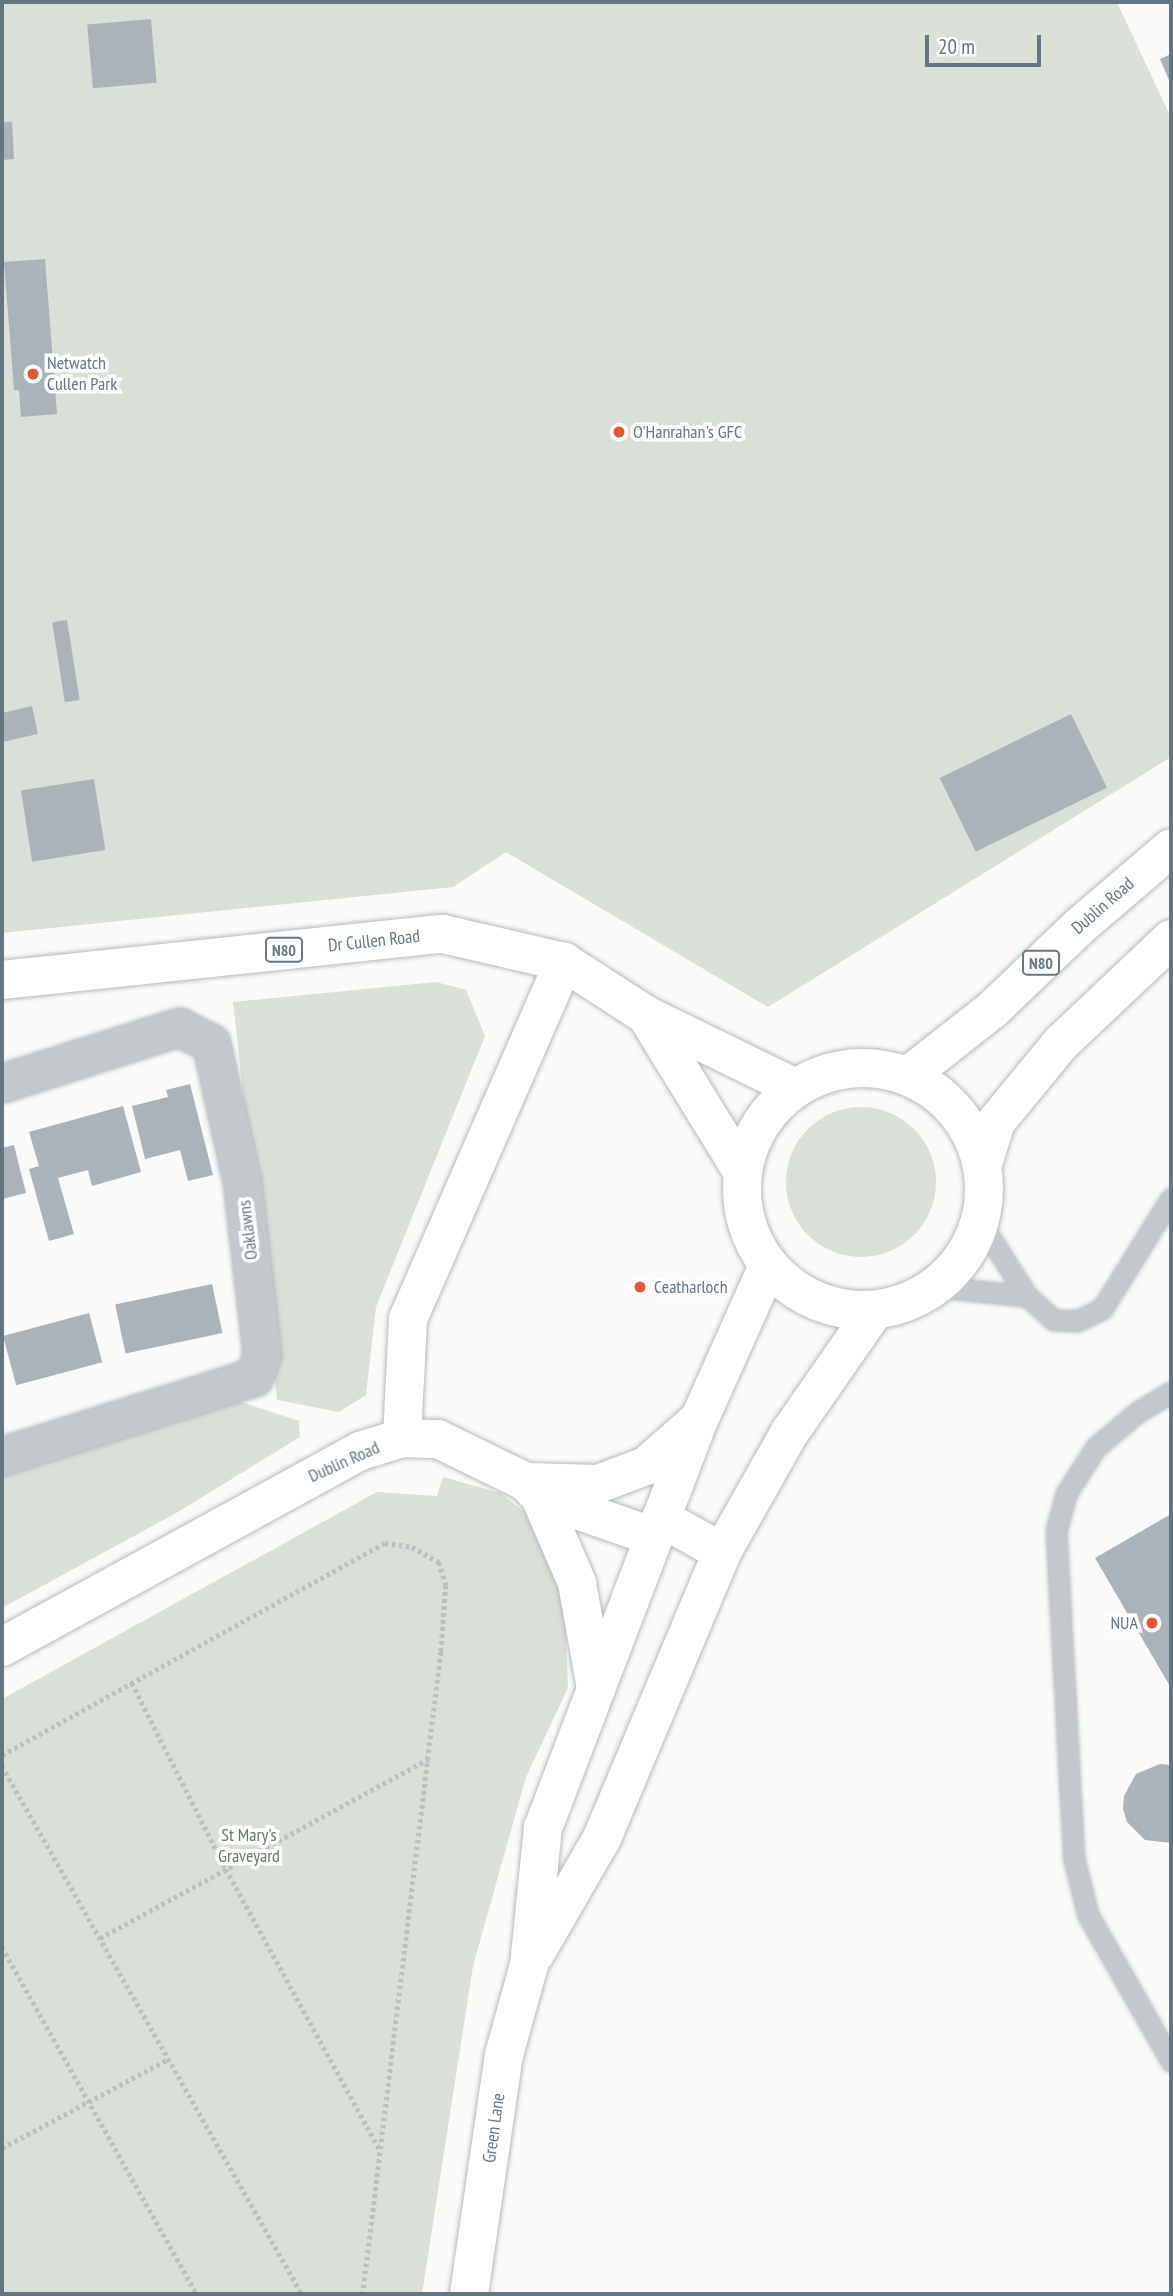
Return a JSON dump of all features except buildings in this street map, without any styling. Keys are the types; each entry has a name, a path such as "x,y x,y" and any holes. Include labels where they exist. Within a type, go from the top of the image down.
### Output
{"main road":[{"name":"Dublin Road","path":"908,1076 992,1010 1081,925 1171,848"},
{"name":"Dr Cullen Road","path":"2,980 443,934 564,962 646,1015"},
{"path":"983,1164 996,1122 1060,1044 1171,939"},
{"path":"402,1438 408,1319 564,962"},
{"name":"N80","path":"646,1015 796,1088"},
{"name":"N80","path":"646,1015 742,1171"},
{"path":"857,1069 908,1076 951,1107 969,1127 983,1164 986,1194 981,1223 964,1259 937,1287 907,1304 874,1311 834,1308 797,1293 768,1266 750,1237 742,1205 742,1171 752,1138 764,1119 796,1088 831,1071 857,1069"},
{"path":"529,1965 543,1828 596,1683 699,1420 768,1266"},
{"path":"529,1965 602,1838 722,1552 790,1432 874,1311"},
{"name":"Dublin Road","path":"2,1647 360,1451 402,1438 438,1439 533,1489 598,1484 646,1466 699,1420"},
{"path":"533,1489 658,1528 722,1552"},
{"path":"533,1489 577,1583 596,1683"},
{"name":"Green Lane","path":"469,2294 504,2055 529,1965"}],"street":[{"name":"Oaklawns","path":"2,1083 179,1027 211,1043 242,1182 262,1354 254,1377 2,1456"}],"lane":[{"path":"981,1223 1027,1296 1054,1320 1077,1321 1102,1309 1171,1198"},
{"path":"937,1287 1027,1296"},
{"path":"1171,1392 1139,1411 1096,1447 1066,1494 1056,1531 1073,1859 1088,1915 1171,2061"}],"path":[{"path":"2,1755 385,1543 412,1547 439,1562 446,1585 428,1759 363,2294"},
{"path":"132,1683 226,1869 380,2151"},
{"path":"100,1938 428,1759"},
{"path":"2,1766 302,2294"},
{"path":"2,1947 197,2294"},
{"path":"2,2148 169,2059"}],"green space":[{"name":"O'Hanrahan's GFC","path":"2,2 1117,2 1171,118 1171,757 768,1007 506,852 453,887 2,933"},
{"path":"436,982 466,990 485,1036 376,1307 366,1395 339,1412 277,1400 233,1002"},
{"path":"861,1107 890,1112 914,1129 931,1153 936,1182 931,1211 914,1235 890,1252 861,1257 832,1252 808,1235 791,1211 786,1182 791,1153 808,1129 832,1112"},
{"path":"229,1398 299,1421 300,1437 178,1512 2,1608 2,1472"},
{"name":"St Mary's Graveyard","path":"443,1477 500,1493 532,1518 564,1596 568,1688 526,1777 473,1966 422,2294 2,2294 2,1699 377,1492 437,1496"}],"place":[{"name":"Netwatch Cullen Park","path":"33,374"},
{"name":"O'Hanrahan's GFC","path":"619,432"},
{"name":"Ceatharloch","path":"640,1287"},
{"name":"NUA","path":"1152,1623"}]}
